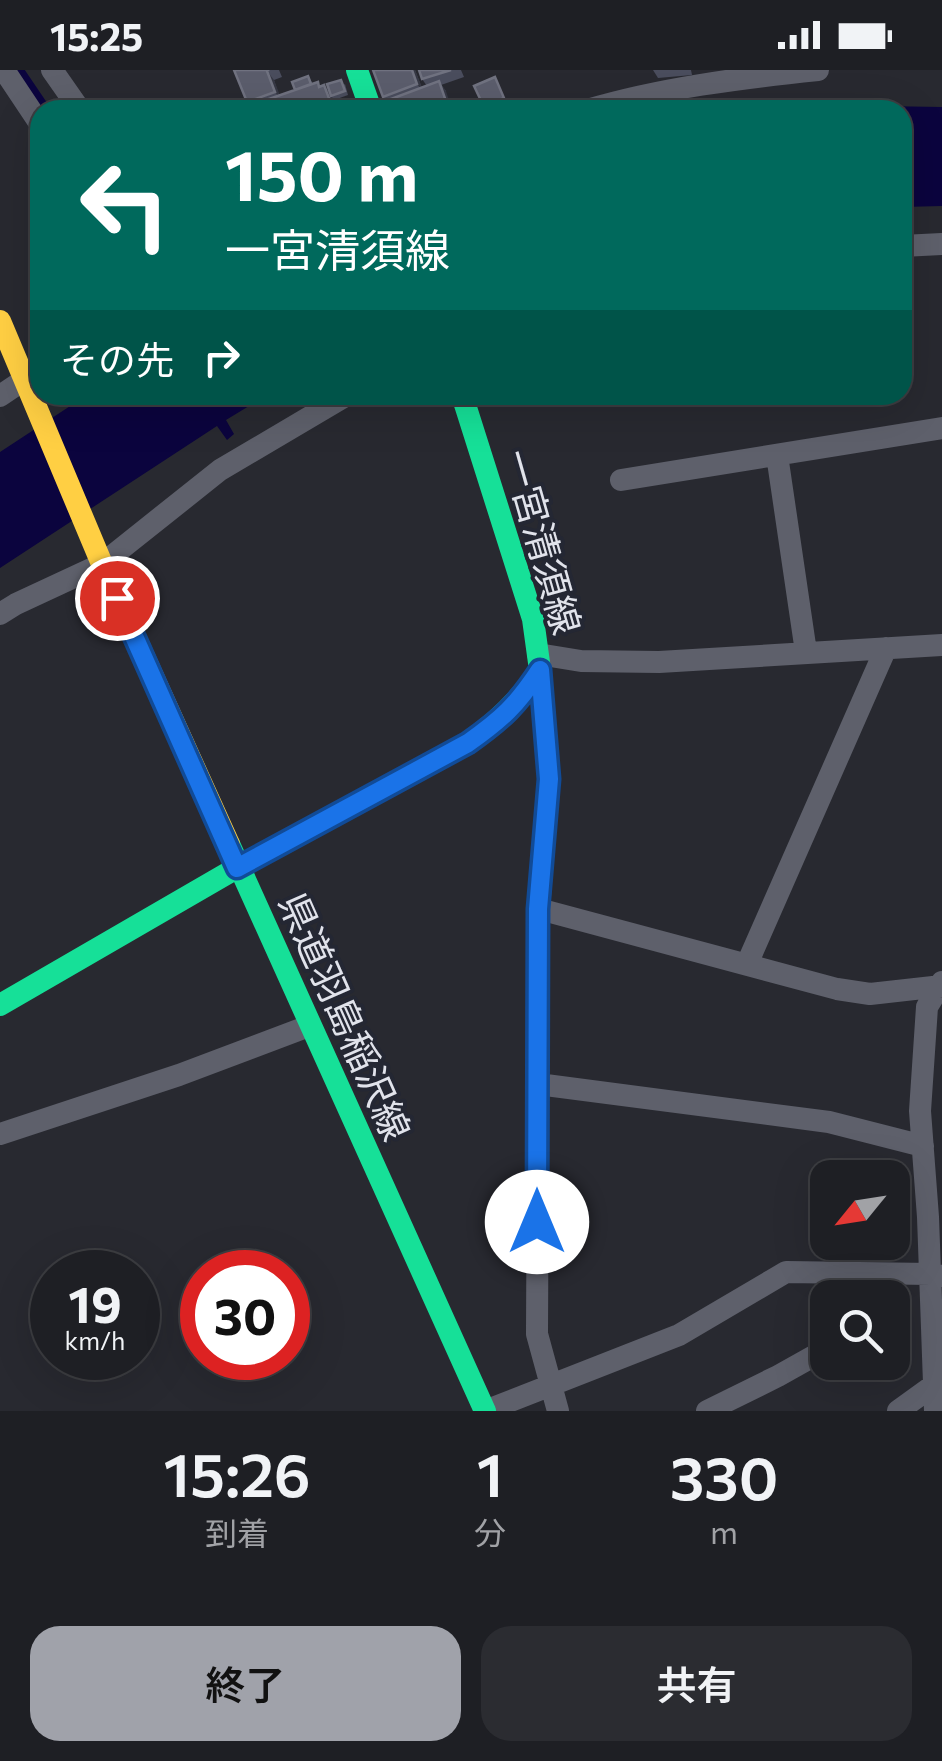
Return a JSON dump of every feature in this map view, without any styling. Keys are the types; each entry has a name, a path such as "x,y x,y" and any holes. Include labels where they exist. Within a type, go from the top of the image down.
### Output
{"main road":[{"path":"357,70 368,100"},
{"name":"県道羽島稲沢線","path":"0,321 30,378"},
{"name":"県道羽島稲沢線","path":"41,405 98,556 485,1411"},
{"name":"一宮清須線","path":"0,1005 237,868 468,743 519,702 539,662 534,619 465,405"}],"street":[{"path":"4,70 30,109"},
{"path":"52,70 73,100"},
{"path":"624,100 770,72 818,70"},
{"path":"912,246 942,244"},
{"path":"0,396 30,383"},
{"path":"0,614 98,556 220,470 330,405"},
{"path":"621,480 942,428"},
{"path":"777,454 806,652"},
{"path":"558,1411 537,1334 538,909 549,779 539,662 659,662 942,646"},
{"path":"747,964 886,648"},
{"path":"538,909 836,989 870,994 941,984"},
{"path":"936,1411 936,1275 920,1110 927,1006 941,984"},
{"path":"0,1134 179,1075 309,1026"},
{"path":"538,1084 829,1122 923,1146"},
{"path":"485,1411 679,1335 786,1272 936,1275"},
{"path":"854,1273 858,1280"},
{"path":"706,1411 748,1402 810,1360"},
{"path":"898,1411 934,1385"}],"shaded area":[{"path":"912,107 942,107 942,206 912,207"},
{"path":"72,405 251,405 226,420 234,434 227,440 217,426 0,568 0,452"}],"building":[{"path":"234,70 269,70 275,92 246,100"},
{"path":"373,70 412,70 417,84 383,97"},
{"path":"419,70 451,70 422,79"},
{"path":"308,76 311,84 295,90 292,82"},
{"path":"495,77 504,98 481,100 474,86"},
{"path":"341,80 345,91 331,96 327,84"},
{"path":"439,81 446,100 391,100"},
{"path":"318,82 319,87 324,85 330,100 266,100"}],"waterway":[{"path":"20,70 40,100"}],"traffic: fast":[{"path":"357,70 368,100"},
{"path":"0,1005 252,859 467,743 507,710 532,681 540,670 533,619 465,405"},
{"path":"229,844 485,1411"}],"traffic: slow":[{"path":"0,321 30,392"},
{"path":"35,405 102,564 229,844"}],"route":[{"path":"117,598 237,868 468,743 519,702 540,670 549,779 538,909 537,1222"}]}
